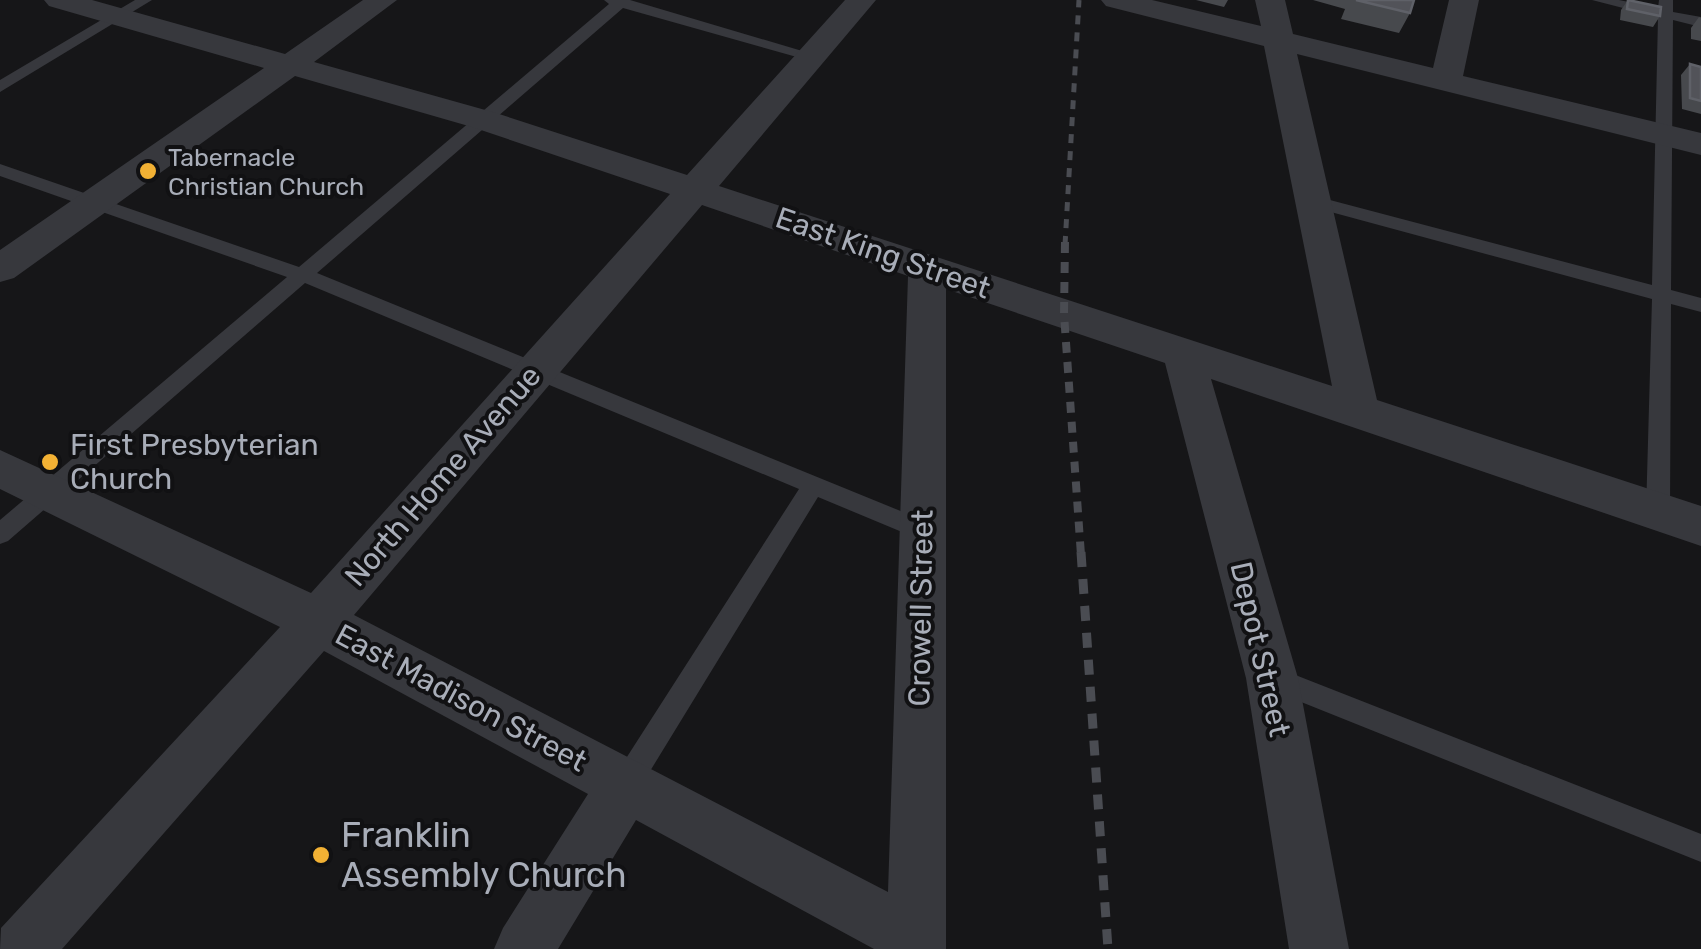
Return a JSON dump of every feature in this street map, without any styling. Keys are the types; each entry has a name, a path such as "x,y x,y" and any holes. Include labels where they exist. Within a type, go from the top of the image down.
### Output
{"street":[{"name":"East King Street","path":"59,0 132,8 290,64 484,120 1701,526"},
{"path":"0,269 382,0"},
{"name":"North Home Avenue","path":"22,949 316,622 861,0"},
{"path":"1116,0 1701,144"},
{"path":"1270,0 1358,411"},
{"path":"1446,81 1464,0"},
{"name":"Crowell Street","path":"916,944 927,268"},
{"name":"Depot Street","path":"1182,352 1272,678 1319,949"},
{"name":"East Madison Street","path":"0,468 316,622 626,784 916,944"},
{"path":"524,949 626,784"}],"lane":[{"path":"1599,0 1666,7 1701,22"},
{"path":"0,534 618,1 812,56"},
{"path":"1658,512 1666,7"},
{"path":"0,86 132,8"},
{"path":"0,170 303,275 922,530"},
{"path":"1310,201 1701,304"},
{"path":"626,784 814,485"},
{"path":"1272,678 1701,848"}],"building":[{"path":"1356,0 1414,0 1410,13"},
{"path":"1628,0 1661,7 1660,16 1627,9"},
{"path":"1690,64 1701,67 1701,101 1690,98"}],"railway":[{"path":"1065,245 1079,0"},
{"path":"1065,242 1064,314 1081,555"},
{"path":"1081,552 1108,949"}],"place":[{"name":"Tabernacle Christian Church","path":"148,171"},
{"name":"First Presbyterian Church","path":"50,462"},
{"name":"Franklin Assembly Church","path":"321,855"}]}
